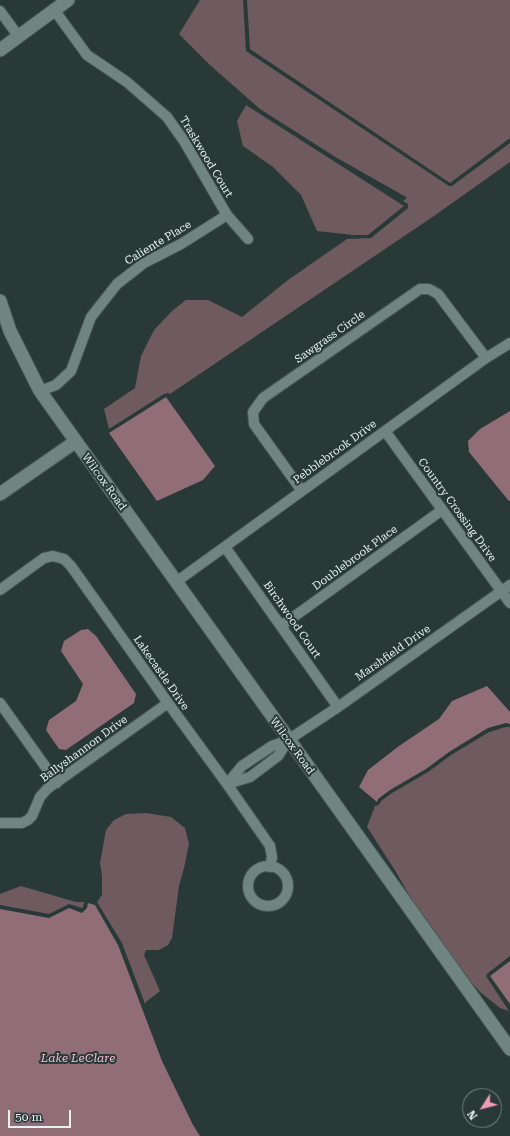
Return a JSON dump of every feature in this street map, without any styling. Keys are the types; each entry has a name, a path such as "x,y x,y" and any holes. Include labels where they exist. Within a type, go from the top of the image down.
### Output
{"street":[{"path":"0,50 68,0"},
{"path":"0,11 19,37"},
{"name":"Traskwood Court","path":"55,11 87,55 127,82 168,117 184,141 227,215 248,239"},
{"name":"Caliente Place","path":"40,391 56,385 71,371 91,317 117,284 144,263 181,244 227,215"},
{"name":"Sawgrass Circle","path":"302,491 254,424 253,412 264,398 420,289 429,289 438,294 486,358"},
{"name":"Wilcox Road","path":"0,301 10,331 40,391 510,1049"},
{"name":"Pebblebrook Drive","path":"176,582 486,358 510,343"},
{"name":"Country Crossing Drive","path":"385,431 510,603"},
{"path":"0,494 75,442"},
{"name":"Doublebrook Place","path":"281,626 442,510"},
{"name":"Birchwood Court","path":"225,547 338,706"},
{"name":"Lakecastle Drive","path":"0,590 44,558 53,556 64,559 71,566 270,846 272,857 270,867"},
{"name":"Marshfield Drive","path":"227,784 250,778 278,756 288,740 510,584"},
{"path":"0,703 57,783"},
{"name":"Ballyshannon Drive","path":"0,823 22,823 28,820 32,816 40,797 47,790 168,703"}],"shaded area":[{"path":"200,0 243,0 246,51 449,186 452,186 510,143 510,162 434,216 170,394 164,394 109,429 104,409 135,388 141,356 154,330 172,311 186,300 208,300 242,317 288,280 347,239 371,238 408,208 408,204 403,201 407,198 406,197 337,158 260,109 211,66 179,34"},
{"path":"247,0 510,0 510,138 450,183 250,49"},
{"path":"246,105 404,206 368,235 317,231 301,195 273,167 243,146 237,121"},
{"path":"510,727 510,956 486,976 509,1011 500,1008 480,992 452,961 422,918 396,872 367,827 375,806 379,805 381,801 392,793 428,772 451,755 489,732"},
{"path":"146,813 171,817 185,828 189,844 179,886 172,938 168,945 159,950 146,950 144,955 160,991 145,1004 122,943 97,902 102,895 100,863 106,830 114,820 126,814"},
{"path":"21,886 76,902 84,902 83,907 69,904 49,914 0,905 0,894"}],"water":[{"path":"166,397 215,466 203,480 157,501 109,433"},
{"path":"510,411 510,501 469,452 468,441 480,429"},
{"path":"88,629 96,636 136,694 134,703 66,750 59,749 46,730 49,720 76,701 83,684 61,651 64,641 81,630"},
{"path":"487,686 510,712 510,724 506,723 488,728 449,752 426,769 390,790 378,799 377,802 359,787 368,770 399,746 439,719 452,701"},
{"name":"Lake LeClare","path":"88,903 95,905 118,945 162,1061 193,1125 200,1136 0,1136 0,909 49,918 69,908 82,913 87,908"},
{"path":"510,961 510,1004 490,976"}]}
